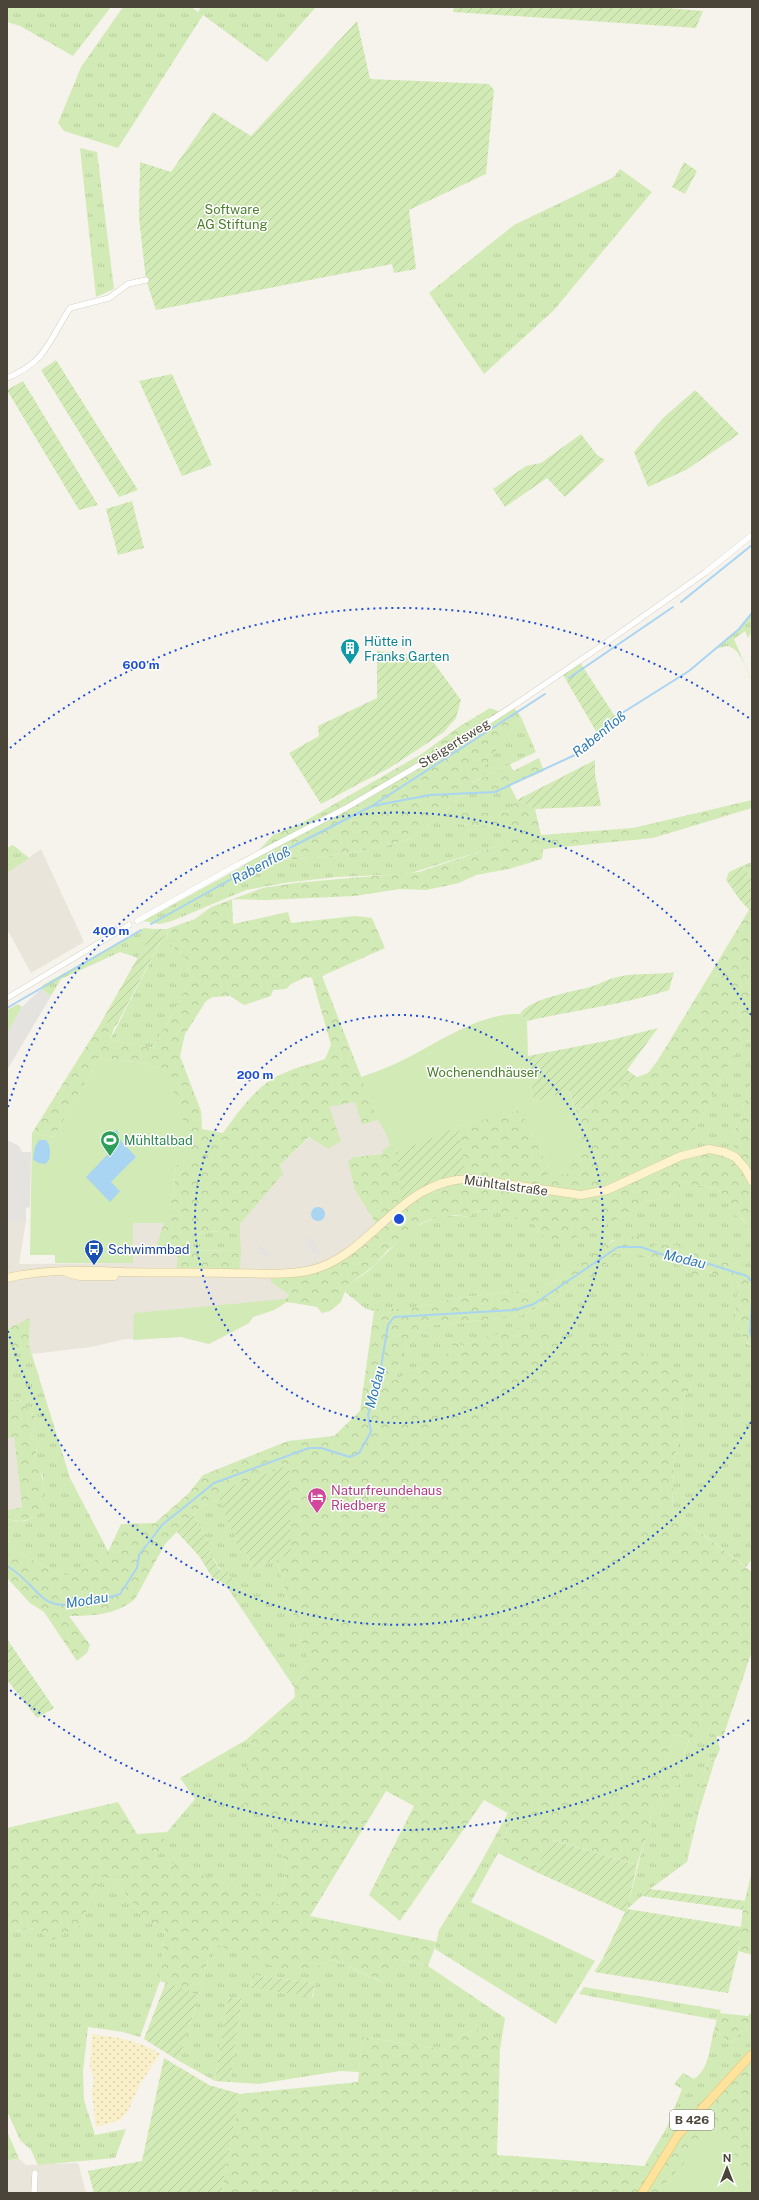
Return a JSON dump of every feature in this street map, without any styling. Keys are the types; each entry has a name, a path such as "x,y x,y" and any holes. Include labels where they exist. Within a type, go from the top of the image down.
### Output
{"main road":[{"name":"B 426","path":"642,2193 678,2135 752,2054"}],"street":[{"path":"7,378 36,362 47,349 70,308 110,298 128,284 146,280"},
{"name":"Steigertsweg","path":"137,921 346,808 472,732 545,684 706,572 752,535"},
{"path":"7,998 129,925"},
{"name":"Mühltalstraße","path":"7,1278 61,1271 88,1270 294,1273 319,1268 346,1254 391,1215 422,1192 436,1184 458,1179 473,1179 581,1195 607,1190 681,1156 709,1149 724,1152 734,1158 745,1168 752,1180"},
{"path":"34,2193 35,2173"}],"shaded area":[{"path":"41,849 84,942 31,973 7,929 7,873"},
{"path":"41,989 51,996 7,1070 7,1034 22,1007"},
{"path":"355,1101 362,1125 378,1120 391,1143 383,1154 359,1156 355,1190 377,1227 346,1254 271,1282 289,1295 285,1299 287,1302 274,1310 253,1317 249,1323 209,1344 181,1337 126,1339 91,1347 32,1354 29,1345 30,1319 7,1329 7,1221 26,1221 19,1264 132,1263 133,1223 165,1223 155,1250 178,1252 240,1272 240,1224 283,1174 280,1165 310,1137 328,1149 328,1107"},
{"path":"7,1140 19,1146 22,1152 31,1152 30,1207 26,1208 26,1221 7,1221"},
{"path":"311,1236 321,1255 314,1254 304,1243 307,1238"},
{"path":"261,1245 271,1255 268,1258 262,1254 262,1250 256,1250"},
{"path":"14,1437 22,1507 7,1510 7,1438"},
{"path":"19,2159 26,2165 78,2163 86,2193 7,2193 7,2160"}],"green space":[{"path":"7,7 111,7 73,56 20,26 7,22"},
{"path":"123,7 191,7 198,12 201,7 316,7 267,62 203,15 118,148 64,131 58,123 81,67"},
{"path":"454,7 655,7 703,11 696,28 453,12"},
{"name":"Software AG Stiftung","path":"357,21 370,79 489,84 494,90 486,174 409,210 416,269 394,273 392,264 156,310 146,280 139,218 140,162 171,172 213,112 251,136"},
{"path":"80,148 97,152 114,289 96,297"},
{"path":"684,162 697,171 685,194 672,187"},
{"path":"620,169 652,192 554,310 484,374 429,293 514,225 614,177"},
{"path":"56,360 138,490 119,497 41,370"},
{"path":"172,374 212,465 182,476 139,381"},
{"path":"23,381 98,505 79,510 7,390"},
{"path":"695,390 739,434 686,470 648,487 634,452 662,419"},
{"path":"581,434 597,455 605,460 565,497 547,478 505,507 493,489 526,466 541,463"},
{"path":"132,501 144,548 118,555 106,509"},
{"path":"752,613 752,631 748,638 745,631 734,639 752,681 736,651 727,646 715,649 739,629"},
{"path":"377,651 429,656 461,700 456,718 444,732 391,767 321,804 289,753 319,736 318,726 377,698"},
{"path":"579,661 616,718 597,733 562,673"},
{"path":"513,706 521,717 472,783 510,764 513,771 539,758 544,771 495,792 461,793 454,804 412,838 386,846 325,857 264,861 257,855 248,862 273,835 298,825 423,753 457,728 490,708 503,713"},
{"path":"521,717 536,752 471,783"},
{"path":"595,760 595,774 601,806 535,809 517,800"},
{"path":"510,786 517,800 506,813 460,813 460,824 507,828 513,841 408,874 336,877 284,883 246,890 172,921 159,924 143,921 242,867 257,855 264,861 325,857 386,846 412,838 454,804 461,793 495,792"},
{"path":"517,800 535,809 541,835 633,828 752,800 752,808 653,838 543,849 542,859 509,869 476,875 459,883 426,890 400,889 355,896 267,900 233,899 263,888 295,883 419,872 512,841 507,828 460,824 460,813 506,813"},
{"path":"13,845 29,858 7,873 7,848"},
{"path":"752,862 752,878 742,866"},
{"path":"742,866 752,878 752,913 740,900 726,880 729,872"},
{"path":"232,899 233,924 288,912 291,923 355,916 372,918 385,948 322,976 378,1120 362,1125 355,1102 329,1107 341,1141 328,1149 309,1137 280,1165 283,1174 240,1224 240,1235 226,1232 204,1233 198,1234 186,1242 186,1251 241,1250 240,1273 176,1272 178,1252 155,1250 173,1195 176,1166 164,1069 145,1063 99,1058 54,1137 32,1133 102,1021 138,958 110,1040 153,1048 194,974 187,969 190,962 168,943 167,929 195,919 211,907","holes":["306,977 312,978 331,1045 325,1059 289,1071 265,1084 250,1098 223,1133 202,1129 201,1111 180,1056 185,1034 206,1001 213,997 230,996 244,1005 271,996 273,990 286,989 291,984"]},
{"path":"749,910 752,913 752,1040 744,1041 732,1058 681,1156 703,1149 734,1157 734,1134 752,1079 752,1235 742,1218 731,1214 731,1207 717,1188 692,1185 683,1181 671,1196 644,1202 634,1212 629,1212 606,1225 564,1242 544,1237 534,1224 502,1214 500,1209 474,1212 469,1217 456,1215 431,1219 420,1224 387,1251 375,1265 347,1286 341,1302 330,1311 322,1313 317,1307 287,1302 285,1299 289,1295 271,1282 271,1273 319,1268 377,1226 355,1190 348,1161 354,1157 382,1154 383,1150 391,1144 388,1141 404,1128 458,1127 529,1107 529,1132 541,1141 539,1150 549,1165 548,1169 584,1134 576,1110 594,1106 603,1094 620,1084 648,1073 658,1060"},
{"path":"144,928 154,929 138,958 120,952 61,979 51,996 41,989 43,985"},
{"path":"154,929 167,929 116,1026 102,1021"},
{"path":"167,929 168,943 190,962 187,969 194,974 153,1048 110,1040"},
{"path":"674,972 669,990 651,995 616,1004 527,1021 520,1014 525,1008 552,996 590,987 610,979 629,975"},
{"path":"18,1004 22,1007 7,1034 7,1010"},
{"name":"Wochenendhäuser","path":"520,1014 527,1021 528,1056 533,1102 569,1091 584,1134 568,1174 547,1176 549,1165 539,1150 541,1141 529,1132 524,1118 529,1108 458,1127 466,1178 399,1189 398,1161 378,1120 361,1077 395,1064 472,1024 504,1015"},
{"path":"658,1028 627,1070 638,1078 613,1088 594,1106 576,1110 569,1091 533,1102 528,1056 611,1040"},
{"path":"752,1040 752,1079 734,1134 735,1157 681,1156 732,1058 744,1041"},
{"name":"Mühltalbad","path":"99,1058 145,1063 164,1069 182,1112 189,1161 176,1166 173,1194 165,1223 133,1223 133,1263 55,1263 55,1255 30,1255 32,1133 54,1137"},
{"path":"458,1127 466,1178 446,1181 402,1207 398,1161 395,1153"},
{"path":"683,1181 692,1185 717,1188 742,1219 750,1231 753,1240 752,1271 688,1250 653,1250 613,1240 573,1270 532,1295 527,1290 448,1299 446,1302 408,1309 366,1309 345,1292 347,1286 373,1267 396,1243 416,1227 427,1221 440,1217 469,1217 474,1212 500,1209 534,1224 544,1237 606,1224 629,1212 634,1212 644,1202 671,1196"},
{"path":"206,1232 227,1232 240,1235 241,1250 186,1251 185,1246 189,1238"},
{"path":"624,1236 639,1237 642,1247 652,1250 654,1245 675,1245 752,1271 752,1347 740,1332 735,1317 739,1283 710,1272 698,1278 676,1263 624,1251 560,1296 520,1316 416,1327 463,1346 476,1340 526,1326 620,1350 656,1356 692,1385 681,1401 682,1425 674,1460 672,1511 752,1572 752,1651 723,1737 688,1723 689,1739 675,1734 663,1764 679,1771 683,1782 663,1794 651,1813 650,1831 644,1842 637,1865 553,1840 534,1871 498,1853 513,1816 484,1800 400,1921 369,1895 414,1806 386,1791 310,1916 437,1942 428,1966 397,1959 382,1982 333,1959 316,1967 283,1970 212,1943 199,1995 160,1981 165,1929 146,1921 115,1880 100,1877 81,1925 50,1941 35,1928 7,1932 7,1828 118,1802 137,1834 167,1832 157,1858 279,1904 287,1866 272,1837 273,1818 243,1812 248,1757 257,1746 246,1740 295,1697 294,1687 308,1660 288,1601 276,1558 217,1492 220,1498 209,1505 204,1504 165,1544 135,1599 120,1608 104,1614 69,1616 90,1645 87,1653 77,1661 44,1612 30,1603 7,1578 7,1539 14,1550 51,1570 65,1575 75,1575 109,1550 121,1524 155,1523 189,1493 203,1475 288,1441 334,1436 360,1411 374,1311 366,1309 408,1309 446,1302 448,1299 527,1290 532,1295 538,1290 567,1274 599,1250","holes":["418,1331 459,1348 392,1381 405,1351"]},
{"path":"624,1251 676,1263 687,1271 716,1273 739,1283 735,1314 747,1343 752,1347 752,1559 746,1567 672,1511 674,1460 682,1425 681,1401 692,1385 656,1357 620,1350 476,1340 463,1346 415,1327 520,1316 560,1296"},
{"path":"285,1299 287,1302 274,1310 253,1317 249,1323 209,1344 181,1337 133,1340 134,1313"},
{"path":"30,1318 29,1345 7,1353 7,1329"},
{"path":"418,1331 460,1348 392,1381 405,1351"},
{"path":"29,1345 70,1478 108,1551 75,1575 65,1575 51,1570 14,1550 7,1539 7,1519 24,1521 32,1518 46,1508 40,1499 43,1493 48,1493 42,1487 43,1476 34,1463 38,1443 30,1438 36,1417 19,1400 7,1400 7,1353"},
{"path":"7,1400 19,1400 36,1417 30,1438 38,1443 34,1463 41,1474 42,1487 48,1493 43,1493 40,1499 46,1508 32,1518 24,1521 7,1519 7,1510 22,1507 14,1437 7,1438"},
{"path":"289,1465 291,1555 276,1558 254,1570 244,1549 240,1551 235,1540 237,1539 228,1524 217,1492"},
{"path":"220,1498 228,1524 237,1539 235,1540 244,1549 254,1570 276,1558 288,1601 308,1660 294,1687 225,1584 233,1579 221,1570 209,1552 209,1542 193,1515 204,1504 209,1505"},
{"path":"193,1515 209,1542 209,1552 220,1570 225,1568 233,1580 225,1584 212,1577 199,1556 177,1532"},
{"path":"7,1639 54,1708 37,1718 7,1680"},
{"path":"687,1723 698,1724 716,1735 720,1749 715,1760 709,1759 701,1785 695,1810 687,1862 650,1889 627,1909 644,1842 650,1831 651,1813 663,1794 683,1782 679,1771 689,1740"},
{"path":"675,1734 689,1739 679,1771 663,1764"},
{"path":"246,1740 257,1746 243,1811 273,1818 272,1837 287,1866 279,1904 156,1858 167,1832 195,1799 180,1778"},
{"path":"709,1759 715,1760 699,1811 687,1862 698,1797"},
{"path":"508,1813 513,1816 498,1853 471,1902 595,1961 556,2024 435,1949 439,1930 475,1873"},
{"path":"552,1840 637,1865 627,1909 741,1927 738,1953 728,1993 594,1972 602,1960 625,1912 534,1871"},
{"path":"752,1871 752,1955 738,1951 743,1908"},
{"path":"100,1877 115,1880 146,1921 165,1929 160,1981 140,2037 123,2032 88,2027 83,2071 84,2100 95,2135 126,2129 115,2158 38,2165 31,2150 20,2140 7,2111 7,1932 35,1928 81,1925"},
{"path":"650,1889 745,1901 743,1910 642,1896"},
{"path":"212,1943 250,1957 316,1967 333,1959 381,1982 397,1959 428,1966 505,2018 500,2049 478,2029 461,2035 448,2050 362,2037 359,2072 340,2071 258,2084 230,2082 242,1999 228,1997 215,2081 179,2061 199,1995","holes":["252,1975 315,1983 313,1997 251,1988"]},
{"path":"252,1975 315,1983 312,1997 251,1988"},
{"path":"166,1982 199,1995 179,2061 144,2039"},
{"path":"584,1987 721,2010 717,2020 579,1994"},
{"path":"228,1997 242,1999 230,2082 215,2081"},
{"path":"752,2011 752,2025 742,2031 731,2043 714,2030 719,2013 748,2016"},
{"path":"752,2025 752,2054 678,2135 644,2166 667,2127 682,2089 674,2084 683,2073 694,2079 703,2069 708,2057 714,2030 731,2043 742,2031"},
{"path":"478,2029 500,2049 497,2155 644,2166 678,2135 752,2054 752,2193 221,2193 240,2094 358,2082 362,2037 448,2050 461,2035"},
{"path":"164,2058 209,2085 240,2094 221,2193 94,2193 88,2171 142,2161"},
{"path":"720,2123 721,2133 746,2175 750,2193 657,2193"},
{"path":"7,2131 19,2159 7,2160"}],"sand":[{"path":"92,2034 136,2042 160,2054 140,2084 128,2111 120,2120 96,2127 92,2092 94,2079 90,2066"}],"water":[{"path":"117,1130 121,1141 136,1157 111,1182 120,1191 110,1202 86,1177 108,1154 109,1150 103,1136"},
{"path":"39,1140 46,1140 49,1145 50,1156 45,1164 38,1163 33,1159 35,1147"},
{"path":"318,1207 323,1209 325,1214 323,1219 318,1221 313,1219 311,1214 313,1209"}],"waterway":[{"name":"Rabenfloß","path":"681,602 752,545"},
{"name":"Rabenfloß","path":"569,678 673,607"},
{"name":"Rabenfloß","path":"151,924 264,861 372,806 430,795 495,792 577,754 595,735 619,715 689,671 739,629 752,613"},
{"name":"Rabenfloß","path":"375,804 545,694"},
{"name":"Rabenfloß","path":"7,1008 141,930"},
{"name":"Modau","path":"7,1566 19,1574 43,1598 61,1605 74,1604 91,1599 97,1601 120,1594 137,1568 139,1555 162,1525 214,1483 309,1448 321,1448 350,1457 359,1453 371,1432 368,1415 380,1373 388,1325 394,1317 515,1310 534,1304 618,1247 641,1247 675,1259 703,1262 747,1276 752,1282"},
{"name":"Modau","path":"752,1302 750,1332 752,1339"}],"place":[{"name":"Hütte in Franks Garten","path":"350,665"},
{"name":"Mühltalbad","path":"110,1157"},
{"name":"Schwimmbad","path":"94,1266"},
{"name":"Naturfreundehaus Riedberg","path":"317,1514"}]}
